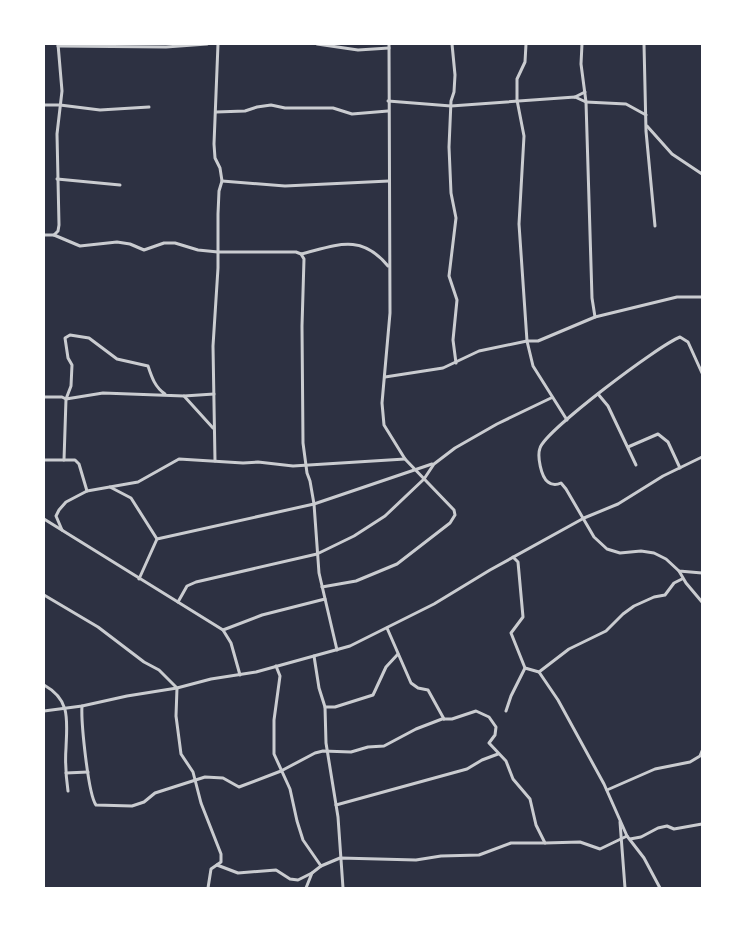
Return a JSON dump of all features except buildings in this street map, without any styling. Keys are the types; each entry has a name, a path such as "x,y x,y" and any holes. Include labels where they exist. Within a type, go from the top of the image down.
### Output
{"street":[{"path":"54,235 59,225 57,134 62,82 58,45 166,47 207,44"},
{"path":"215,461 213,346 219,191 222,181 215,158 218,44"},
{"path":"317,44 358,50 389,46 390,313 382,403 384,425 405,459 454,510 455,515 450,523 397,564 356,581 322,587"},
{"path":"452,44 455,75 449,147 451,193 456,218 449,276 457,300 453,340 456,363"},
{"path":"526,44 525,62 517,79 517,100 524,136 519,224 527,340 533,366 551,398 567,420"},
{"path":"582,44 592,298 595,317"},
{"path":"644,44 646,124 655,226"},
{"path":"388,101 451,106 479,105 575,96 585,92"},
{"path":"575,96 586,102 626,104 646,115"},
{"path":"44,105 100,110 149,106"},
{"path":"216,112 246,111 271,105 285,108 333,108 352,114 388,111"},
{"path":"646,124 672,153 702,174"},
{"path":"57,179 120,186"},
{"path":"222,181 285,186 389,181"},
{"path":"44,236 54,235 80,246 117,242 144,250 164,243 175,243 198,250 218,252 296,252 301,254 332,244 360,244 380,256 389,266"},
{"path":"301,254 304,259 303,443 314,504 317,554 322,587 337,650"},
{"path":"385,377 444,368 479,351 527,340 538,341 595,317 677,297 702,297"},
{"path":"63,460 66,399 71,386 72,365 68,358 65,338 70,335 89,338 117,359 148,366 153,381 165,394"},
{"path":"702,374 688,342 680,337 653,352 598,394 544,441 539,455 544,477 549,483 556,485 561,483 594,537 607,549 620,554 641,551 654,553 666,559 702,602"},
{"path":"44,397 66,399 103,393 184,396 214,394"},
{"path":"598,394 608,406 636,465"},
{"path":"184,396 214,430"},
{"path":"157,540 314,504 416,471 434,464 455,448 520,412 551,398"},
{"path":"628,447 658,434 668,442 680,468"},
{"path":"44,711 82,706 240,675 350,646 387,628 584,518 618,504 702,457"},
{"path":"62,530 56,516 66,502 87,491 138,482 176,460 258,462 282,466 405,459"},
{"path":"44,460 75,460 79,464 87,491"},
{"path":"178,602 187,586 196,582 317,554 354,536 384,516 424,479 434,464"},
{"path":"108,486 131,498 157,540"},
{"path":"44,519 223,630 231,643 240,675"},
{"path":"139,579 157,540"},
{"path":"506,711 525,669 511,635 523,619 524,610 518,562 513,557"},
{"path":"679,572 702,573"},
{"path":"539,672 570,650 606,632 634,606 665,595 674,583 682,579"},
{"path":"44,595 98,627 144,662 159,670 177,688 176,716 180,749 191,767 201,803 220,849 222,860 211,869 208,888"},
{"path":"223,630 262,615 325,599"},
{"path":"387,628 411,683 428,690 444,719"},
{"path":"325,707 373,695 386,667 398,654"},
{"path":"313,656 325,707 326,743 336,805 343,888"},
{"path":"276,666 280,676 274,720 274,754 290,789 303,840 321,866"},
{"path":"525,669 539,672 558,700 607,790 628,837 644,858 660,888"},
{"path":"44,685 58,695 65,708 68,728 65,773 68,791"},
{"path":"82,706 92,797 96,805 120,806 137,804 155,793 205,777 223,778 239,787 281,771 315,753 351,752 368,747 384,747 416,729 476,711 489,717 496,727 495,735 489,743 506,761 513,779 530,799 536,825 545,843"},
{"path":"607,790 655,770 690,762 702,752"},
{"path":"336,805 471,768 482,760 498,754"},
{"path":"65,773 88,772"},
{"path":"620,820 625,888"},
{"path":"217,865 238,873 276,870 290,879 298,880 340,858 416,860 441,856 479,855 512,843 580,842 600,849 628,837 641,837 667,826 674,829 702,824"},
{"path":"306,888 312,873"}]}
